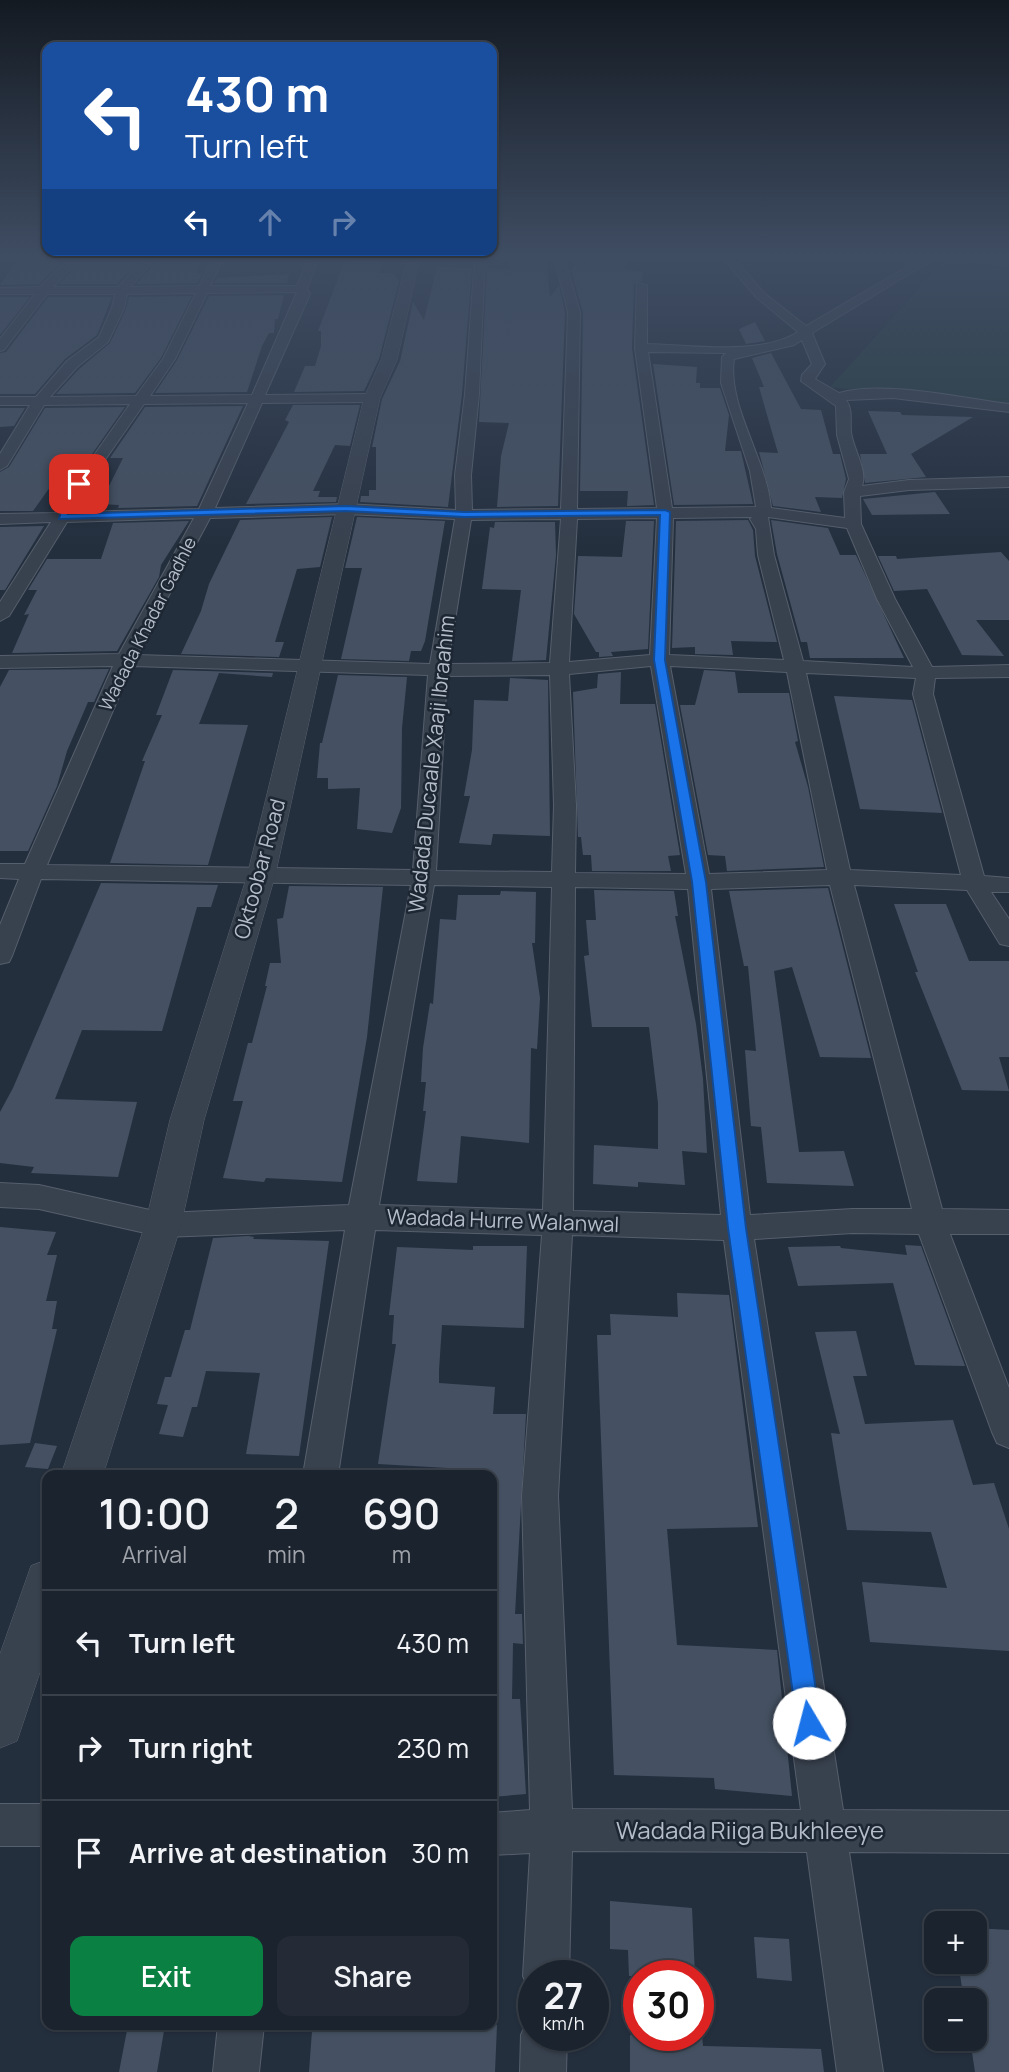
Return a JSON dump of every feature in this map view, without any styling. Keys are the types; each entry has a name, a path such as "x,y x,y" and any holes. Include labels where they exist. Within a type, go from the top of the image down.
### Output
{"street":[{"path":"0,466 40,400 72,364 86,354"},
{"path":"0,617 62,517 71,492 88,474 172,354"},
{"name":"Wadada Khadar Gadhle","path":"0,957 33,871 125,660 205,513 277,354"},
{"name":"Oktoobar Road","path":"84,1470 163,1225 187,1120 261,876 372,398 391,354"},
{"name":"Wadada Ducaale Xaaji Ibraahim","path":"321,1470 362,1217 424,878 438,670 464,514 463,475 474,354"},
{"path":"548,1960 552,1830 540,1496 558,1224 565,878 565,804 559,669 569,513 573,354"},
{"path":"642,354 665,512 659,660 699,882 737,1228 860,2072"},
{"path":"738,354 725,359 735,407 761,485 764,512 758,519 764,529 766,555 794,666 839,877 930,1222 1009,1432"},
{"path":"816,354 819,364 809,375 808,381 837,398 843,405 844,435 857,479 852,492 853,524 886,599 926,673 923,694 975,884 1009,938"},
{"path":"837,398 844,393 865,393 1009,408"},
{"path":"0,401 372,398"},
{"path":"852,492 909,485 1009,482"},
{"path":"0,519 346,509 464,514 764,512 853,524"},
{"path":"0,662 125,660 438,670 559,669 659,660 926,673 1009,671"},
{"path":"985,671 1009,688"},
{"path":"0,871 699,882 839,877 1009,885"},
{"name":"Wadada Hurre Walanwal","path":"0,1195 39,1197 163,1225 362,1217 737,1228 853,1221 1009,1222"},
{"path":"0,1724 42,1597"},
{"path":"0,1825 42,1825"},
{"name":"Wadada Riiga Bukhleeye","path":"497,1834 552,1830 1009,1832"},
{"path":"236,2072 240,2030"},
{"path":"543,2072 544,2051"}],"green space":[{"path":"860,354 1009,354 1009,408 830,387"}],"building":[{"path":"0,354 72,354 35,394 0,394"},
{"path":"97,354 163,354 135,393 56,394"},
{"path":"180,354 259,354 247,392 155,393"},
{"path":"319,354 380,354 364,391 294,392 305,366 315,366"},
{"path":"402,354 465,354 448,507 360,502 361,496 369,496 369,490 376,490 376,447 372,447 382,399"},
{"path":"483,354 563,354 558,506 497,507 501,456 509,423 479,422"},
{"path":"582,354 633,354 654,505 627,506 628,491 580,491"},
{"path":"771,354 801,409 821,410 833,454 840,454 846,479 842,498 815,497 821,512 773,506 759,452 778,453 759,387 764,387 752,358"},
{"path":"653,364 697,367 696,383 700,383 700,388 720,388 729,415 725,451 741,451 753,504 674,505"},
{"path":"293,405 360,405 350,446 335,445 313,491 320,491 318,497 337,497 336,502 246,504 289,422 285,420"},
{"path":"243,406 197,506 118,508 119,505 100,504 123,458 110,458 145,407"},
{"path":"125,407 90,457 72,456 33,511 0,511 0,472 9,467 45,408"},
{"path":"0,408 25,408 14,426 0,427"},
{"path":"868,411 973,417 911,454 926,477 865,483 860,454 887,454"},
{"path":"935,492 950,514 872,515 863,499"},
{"path":"332,517 320,567 297,569 275,642 284,642 279,657 181,654 201,611 209,584 240,520"},
{"path":"357,517 445,521 425,641 421,651 411,651 409,661 341,659 362,568 345,568"},
{"path":"748,520 753,530 755,556 777,642 731,641 733,655 695,654 695,647 672,648 676,521"},
{"path":"771,520 828,528 840,555 856,555 904,658 810,658 807,642 801,642 777,554"},
{"path":"189,521 161,565 159,577 117,651 12,653 29,614 24,615 37,590 28,590 47,559 101,559 113,523"},
{"path":"626,521 654,521 648,649 611,652 613,656 599,657 599,652 596,652 574,614 578,556 622,557"},
{"path":"495,522 555,522 556,555 546,660 512,661 521,590 482,589 490,527 494,528"},
{"path":"44,526 5,590 0,590 0,527"},
{"path":"1001,552 1009,561 1009,620 976,620 1004,656 962,655 927,589 894,591 878,556 896,556 897,559"},
{"path":"109,669 94,702 88,702 67,751 57,786 28,851 0,851 0,687 9,670"},
{"path":"173,670 273,673 272,677 219,673 199,724 248,725 208,865 110,863 145,761 142,761 162,715 156,715"},
{"path":"704,670 735,672 738,693 789,693 798,741 795,742 808,787 824,867 727,871 725,856 708,855 680,705 695,705"},
{"path":"621,672 620,704 655,704 680,855 668,856 671,871 592,871 591,855 583,855 581,837 578,837 573,692 597,688 598,674"},
{"path":"338,675 407,677 402,728 401,808 392,833 357,829 360,788 328,789 328,778 317,778 320,743"},
{"path":"510,678 548,680 550,836 493,834 491,845 459,843 470,796 464,796 472,750 474,700 508,701"},
{"path":"834,696 912,700 942,813 860,809"},
{"path":"101,883 218,885 211,907 197,907 162,1031 82,1030 55,1099 137,1102 118,1177 31,1173 34,1167 0,1163 0,1112 13,1088"},
{"path":"289,886 383,887 367,1037 342,1182 266,1178 264,1182 223,1178 243,1101 233,1101 248,1043 252,1043 267,986 270,963 281,963 277,919 283,918"},
{"path":"828,888 871,1058 820,1057 792,967 774,971 799,1152 844,1151 854,1186 767,1183 761,1127 751,1126 745,1050 756,1051 748,966 744,966 729,891"},
{"path":"594,890 674,891 678,916 675,916 696,1024 703,1079 707,1153 682,1151 685,1185 638,1182 638,1187 593,1184 594,1145 658,1149 658,1103 649,1027 592,1027 584,956 589,955 586,920 596,920"},
{"path":"501,891 536,892 535,943 532,943 540,998 537,1049 531,1048 529,1143 461,1136 457,1183 417,1181 426,1111 423,1111 426,1082 421,1082 423,1048 430,1003 433,1004 440,919 456,920 458,895 500,895"},
{"path":"894,904 946,904 969,961 1009,961 1009,1057 999,1057 1009,1091 962,1090 915,972 918,972"},
{"path":"0,1227 56,1232 47,1255 57,1255 46,1301 57,1301 52,1329 57,1329 30,1443 0,1445"},
{"path":"254,1237 253,1239 329,1241 299,1456 246,1454 260,1373 206,1371 197,1407 192,1407 183,1437 159,1434 168,1405 157,1404 165,1377 171,1377 185,1330 190,1330 213,1238"},
{"path":"905,1245 921,1246 965,1366 915,1365 893,1283 798,1286 788,1247 840,1246 907,1255"},
{"path":"473,1246 527,1246 524,1328 442,1325 439,1370 439,1383 495,1387 493,1414 526,1414 515,1614 522,1614 523,1644 513,1643 512,1699 520,1699 526,1794 497,1797 497,1470 378,1464 396,1344 392,1344 394,1315 389,1315 397,1247 473,1250"},
{"path":"677,1293 729,1295 758,1527 667,1529 677,1645 777,1650 792,1796 715,1789 714,1778 614,1775 597,1335 611,1335 610,1314 678,1317"},
{"path":"856,1331 867,1376 853,1376 865,1424 953,1420 973,1485 994,1483 1009,1529 1009,1651 870,1642 862,1582 947,1588 931,1532 847,1530 831,1433 840,1434 815,1332"},
{"path":"35,1443 57,1446 48,1469 25,1467"},
{"path":"610,1901 692,1908 694,1960 628,1960 628,1950 610,1949"},
{"path":"987,1929 1009,1930 1009,2072 975,2072 972,2051 987,2051 987,1988 962,1988 960,1974 987,1974"},
{"path":"754,1937 789,1939 792,1981 757,1978"},
{"path":"127,2030 164,2030 157,2072 119,2072"},
{"path":"497,2030 495,2072 309,2072 312,2031"},
{"path":"714,2046 821,2049 824,2072 630,2072 630,2051 714,2051"}],"route":[{"path":"79,484 71,492 62,517 346,509 464,514 665,512 659,660 699,882 737,1228 809,1723"}]}
